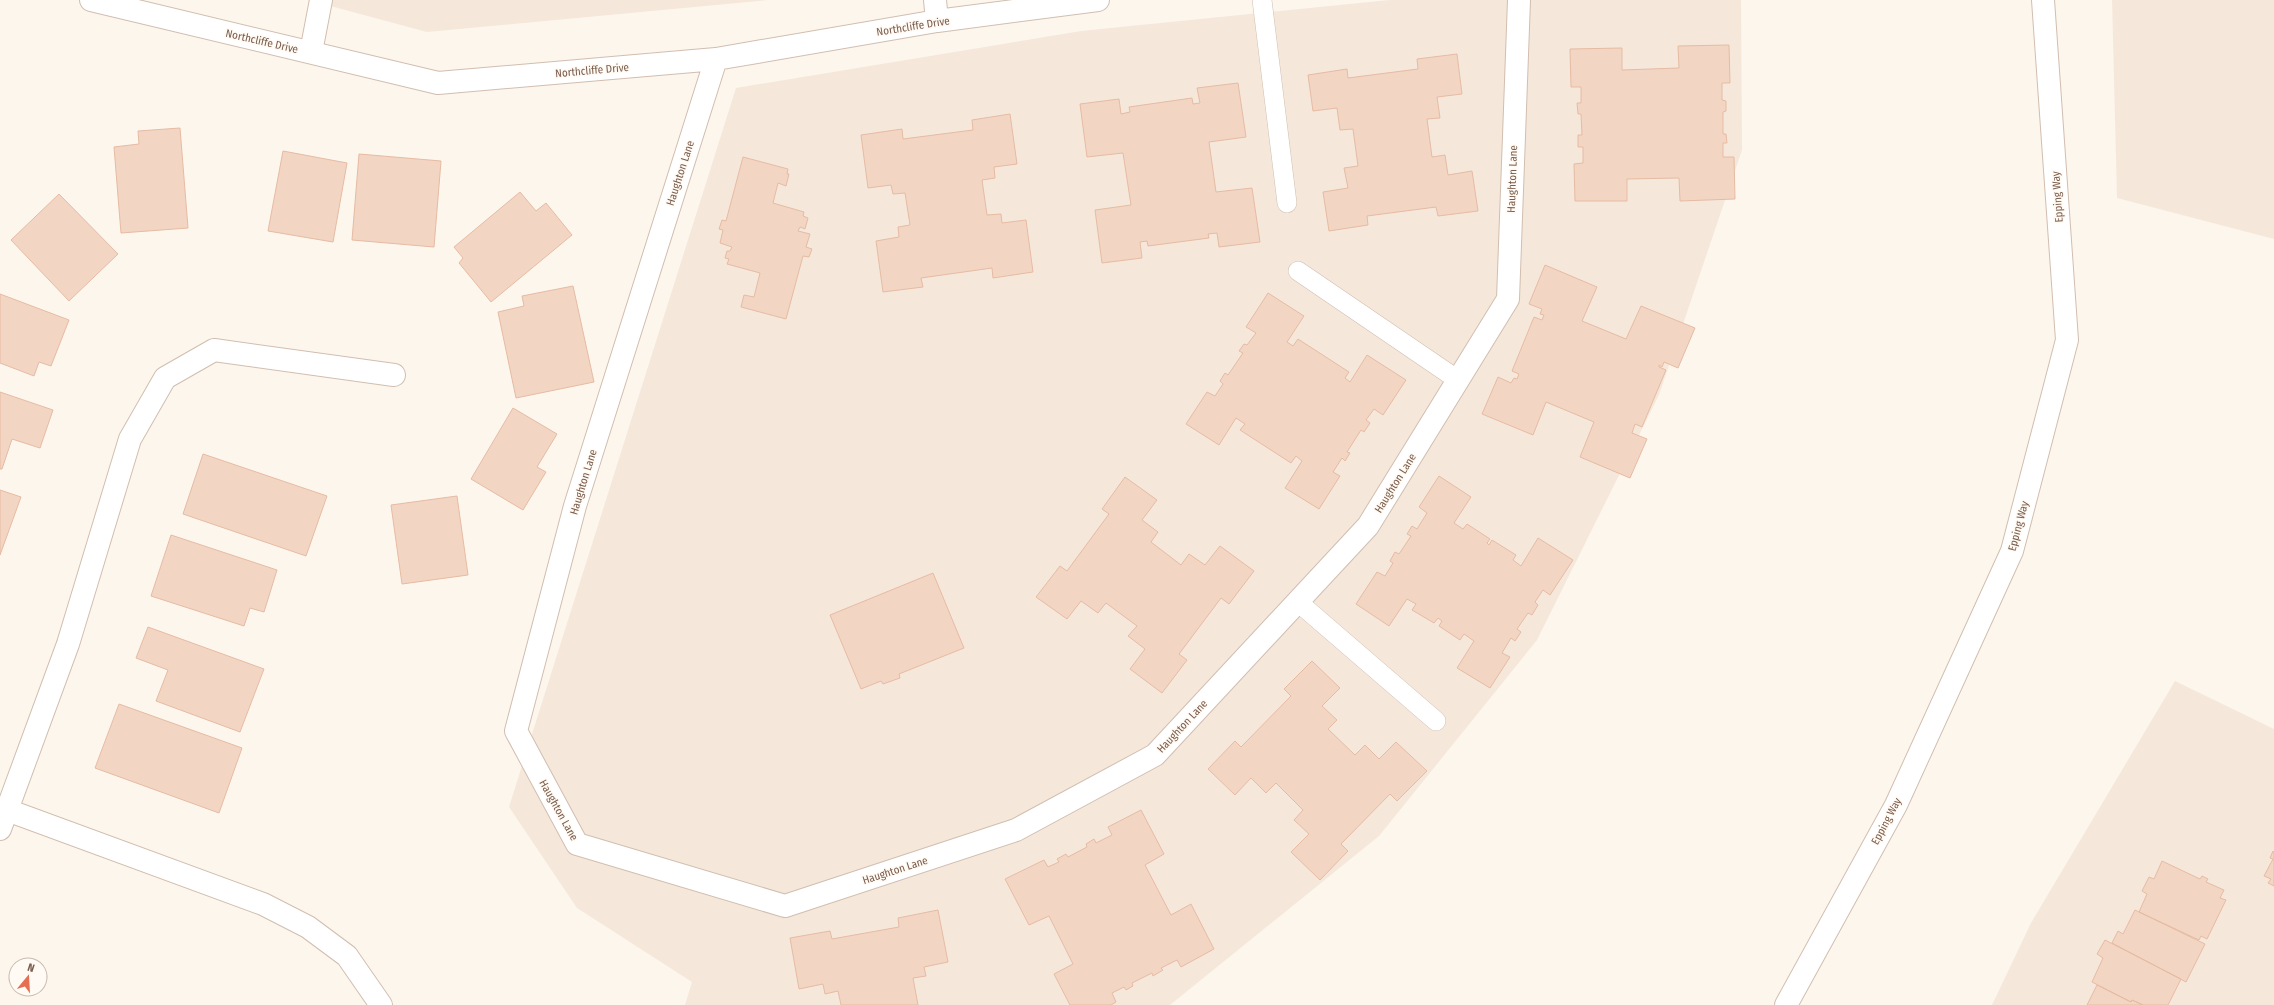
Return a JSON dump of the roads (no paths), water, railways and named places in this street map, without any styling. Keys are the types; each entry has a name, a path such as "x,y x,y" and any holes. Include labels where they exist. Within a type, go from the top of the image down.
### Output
{"street":[{"name":"Northcliffe Drive","path":"92,0 438,83 716,59 937,21 1098,0"},
{"path":"311,52 321,0"},
{"path":"935,0 937,21"},
{"name":"Haughton Lane","path":"716,59 575,506 516,731 577,844 785,906 1016,830 1155,755 1368,526 1508,299 1519,0"},
{"name":"Epping Way","path":"1786,1005 1896,805 2012,551 2067,340 2043,0"},
{"path":"381,1005 347,956 308,927 263,904 3,820 68,644 130,439 165,378 214,350 394,375"}],"lane":[{"path":"1262,0 1287,203"},
{"path":"1298,271 1458,380"},
{"path":"1298,602 1436,721"}]}
